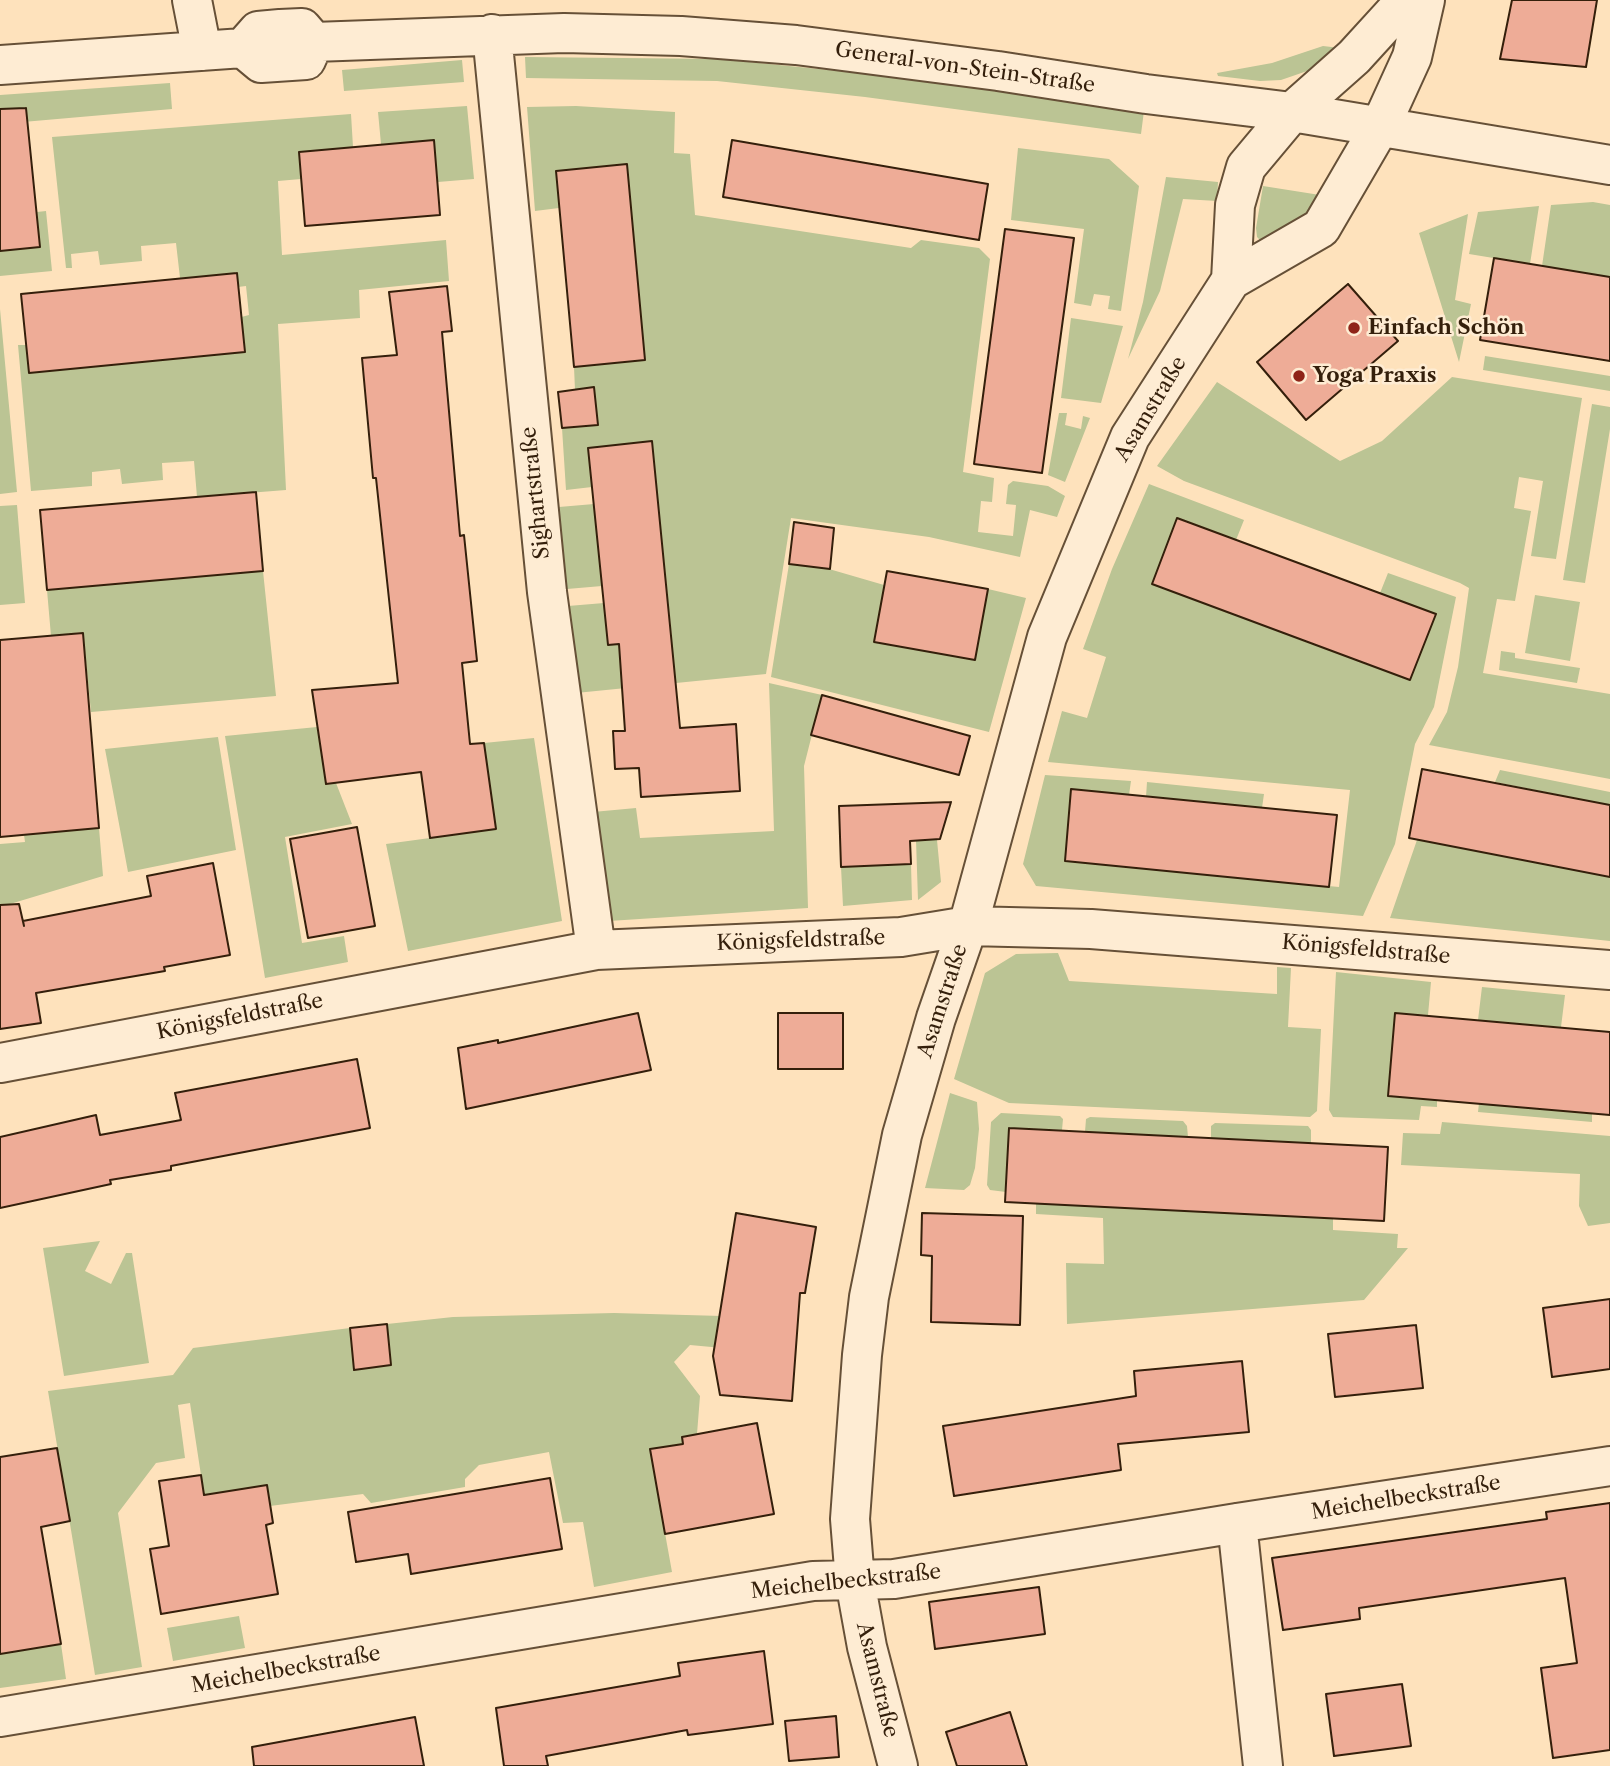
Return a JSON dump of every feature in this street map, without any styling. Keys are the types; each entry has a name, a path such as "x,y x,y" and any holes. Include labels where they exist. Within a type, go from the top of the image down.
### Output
{"street":[{"path":"192,0 202,51"},
{"name":"Asamstraße","path":"1231,280 1235,205 1246,167 1292,112 1354,57 1406,0"},
{"name":"Asamstraße","path":"898,1766 877,1693 855,1581 850,1519 869,1297 902,1135 936,1018 968,926 1047,637 1130,437 1231,280 1321,229 1381,125 1412,57 1425,0"},
{"name":"General-von-Stein-Straße","path":"0,65 243,48 258,32 303,28 314,43 492,34 681,36 796,45 998,71 1146,94 1381,125 1610,165"},
{"name":"Sighartstraße","path":"492,34 547,592 596,950"},
{"name":"Königsfeldstraße","path":"0,1063 596,950 901,937 968,926 1091,929 1610,970"},
{"name":"Meichelbeckstraße","path":"0,1717 813,1581 894,1580 1237,1523 1610,1466"},
{"path":"1237,1523 1263,1766"}],"green space":[{"path":"1323,46 1340,48 1313,69 1281,80 1260,81 1218,76 1217,73 1272,63"},
{"path":"525,57 719,59 869,74 1144,111 1141,134 865,97 717,81 526,78"},
{"path":"462,60 464,82 344,91 342,70"},
{"path":"170,83 172,109 0,124 0,95"},
{"path":"467,106 474,179 438,182 434,140 381,144 378,112"},
{"path":"576,106 675,112 674,153 690,154 695,215 911,248 921,240 979,248 990,259 963,472 994,478 992,502 981,501 978,532 1013,536 1016,505 1006,504 1008,485 1013,481 1048,486 1065,496 1057,517 1030,510 1020,557 929,537 791,518 766,674 576,693 568,606 604,603 609,645 672,639 652,442 589,448 592,487 566,490 562,428 598,424 594,389 575,390 574,367 645,360 627,164 556,171 559,208 535,211 527,107"},
{"path":"351,114 353,147 299,152 301,179 278,181 282,255 446,240 449,281 359,290 360,318 278,324 286,490 197,497 194,461 162,463 163,480 122,484 120,469 92,472 92,486 31,491 18,345 26,345 29,372 249,315 246,286 238,287 236,273 180,278 176,243 141,246 142,261 100,265 98,251 71,254 72,268 66,268 52,137"},
{"path":"1018,148 1109,159 1139,186 1121,311 1108,309 1110,296 1094,294 1091,306 1074,303 1084,229 1011,220"},
{"path":"1166,177 1218,182 1217,201 1183,199 1160,291 1128,359 1143,302"},
{"path":"1263,186 1320,195 1309,213 1262,242 1257,237 1256,228"},
{"path":"1593,202 1610,205 1610,277 1542,266 1551,205"},
{"path":"1539,206 1530,264 1469,254 1478,212"},
{"path":"46,211 52,271 0,276 0,251 40,247 37,212"},
{"path":"1468,214 1455,300 1471,304 1459,362 1419,233"},
{"path":"0,309 17,492 0,494"},
{"path":"1071,318 1123,326 1101,403 1061,398"},
{"path":"1485,356 1610,376 1610,391 1483,370"},
{"path":"1452,377 1582,398 1556,559 1531,556 1543,481 1519,477 1514,508 1531,511 1515,601 1497,599 1483,673 1610,694 1610,779 1429,745 1447,712 1458,667 1469,588 1184,481 1157,466 1217,382 1340,461 1382,441"},
{"path":"1592,404 1610,407 1610,429 1585,583 1563,580"},
{"path":"1059,413 1067,413 1065,425 1081,429 1083,416 1090,418 1065,482 1048,475"},
{"path":"1149,484 1244,520 1236,540 1177,518 1152,583 1410,680 1435,614 1380,593 1388,573 1456,597 1434,707 1415,744 1395,844 1363,916 1036,886 1023,864 1045,775 1131,781 1129,795 1072,790 1065,861 1339,887 1350,790 1048,762 1062,711 1087,718 1106,657 1083,649 1112,569"},
{"path":"594,504 602,586 567,589 559,507"},
{"path":"17,505 25,603 0,605 0,506"},
{"path":"789,564 829,569 884,585 874,642 988,589 1026,598 989,732 771,677"},
{"path":"263,571 276,696 91,712 83,632 51,636 47,590"},
{"path":"1535,595 1580,602 1570,661 1525,653"},
{"path":"1501,651 1515,653 1515,658 1580,668 1577,683 1499,670"},
{"path":"769,683 822,695 804,766 808,908 609,921 593,812 636,808 640,838 774,831"},
{"path":"317,727 326,785 336,783 352,824 285,837 302,943 344,936 348,962 265,978 225,736"},
{"path":"218,737 236,850 128,872 105,749"},
{"path":"534,738 562,921 408,951 386,844 496,829 484,743"},
{"path":"1500,770 1610,792 1610,805 1495,782"},
{"path":"1147,782 1264,794 1262,808 1146,797"},
{"path":"99,828 103,876 0,907 0,844 25,842 24,835"},
{"path":"916,840 937,840 941,882 918,900"},
{"path":"1417,840 1610,877 1610,941 1390,918"},
{"path":"911,864 912,900 843,906 841,867"},
{"path":"1058,953 1069,981 1277,994 1277,967 1291,968 1288,1027 1321,1029 1317,1111 1310,1117 1009,1103 954,1079 985,973 1016,954"},
{"path":"1336,972 1431,982 1428,1015 1395,1013 1388,1095 1437,1100 1437,1107 1421,1106 1419,1120 1333,1117 1329,1110"},
{"path":"1482,987 1565,995 1561,1027 1478,1020"},
{"path":"950,1093 977,1102 979,1129 975,1168 970,1185 964,1190 925,1188"},
{"path":"1479,1103 1592,1114 1592,1122 1478,1112"},
{"path":"1001,1113 1060,1116 1063,1119 1062,1130 1009,1128 1006,1192 990,1190 987,1185 991,1122"},
{"path":"1086,1119 1183,1121 1187,1126 1188,1137 1085,1132"},
{"path":"1442,1122 1610,1136 1610,1223 1588,1226 1579,1206 1580,1174 1401,1165 1403,1133 1440,1134"},
{"path":"1215,1123 1308,1126 1311,1130 1311,1143 1211,1138 1211,1126"},
{"path":"1036,1203 1333,1219 1333,1230 1398,1234 1397,1248 1408,1248 1364,1300 1067,1324 1066,1263 1104,1264 1103,1218 1036,1214"},
{"path":"100,1241 85,1271 111,1284 126,1253 132,1253 149,1363 64,1376 43,1248"},
{"path":"614,1313 722,1316 787,1354 690,1345 674,1362 700,1396 697,1434 683,1437 683,1444 650,1450 672,1572 594,1587 583,1522 563,1523 549,1452 479,1465 465,1479 465,1487 371,1503 363,1494 270,1506 266,1485 204,1495 190,1403 178,1405 185,1458 156,1463 118,1513 142,1667 95,1675 48,1391 173,1375 193,1348 350,1328 354,1369 391,1365 387,1324 453,1317"},
{"path":"239,1616 245,1648 173,1661 167,1628"},
{"path":"61,1644 66,1679 0,1688 0,1654"}],"building":[{"path":"1512,0 1597,0 1586,67 1500,59"},
{"path":"26,108 40,247 0,251 0,109"},
{"path":"434,140 440,215 305,226 299,152"},
{"path":"732,140 988,184 979,240 723,197"},
{"path":"627,164 645,360 574,367 556,171"},
{"path":"1005,229 1074,238 1042,473 974,464"},
{"path":"1494,258 1610,277 1610,361 1480,340"},
{"path":"237,273 245,352 29,373 21,294"},
{"path":"1348,284 1398,341 1306,420 1257,362"},
{"path":"447,286 452,331 442,332 460,536 464,535 477,661 462,663 470,744 484,743 496,829 430,838 421,772 326,784 312,690 398,683 376,478 373,478 362,358 397,355 389,292"},
{"path":"594,387 598,425 562,428 558,392"},
{"path":"652,441 680,728 736,724 740,791 641,797 639,768 615,769 613,731 625,731 619,644 608,645 588,448"},
{"path":"256,492 263,571 47,590 40,510"},
{"path":"1177,518 1436,614 1410,680 1152,584"},
{"path":"794,522 834,528 830,569 789,564"},
{"path":"887,571 988,589 975,660 874,642"},
{"path":"83,633 99,828 0,837 0,640"},
{"path":"822,695 970,736 959,775 811,735"},
{"path":"1422,769 1610,805 1610,877 1409,838"},
{"path":"1071,789 1337,815 1329,887 1065,861"},
{"path":"951,802 940,839 910,841 911,864 841,867 839,806"},
{"path":"357,827 375,926 308,938 290,839"},
{"path":"213,863 230,955 164,967 165,971 36,993 41,1023 0,1029 0,905 19,904 24,926 23,921 151,896 147,876"},
{"path":"638,1013 651,1070 466,1109 458,1048 498,1040 498,1043"},
{"path":"778,1013 843,1013 843,1069 778,1069"},
{"path":"1395,1013 1610,1032 1610,1115 1388,1096"},
{"path":"357,1059 370,1128 171,1166 171,1170 110,1180 111,1184 0,1208 0,1137 96,1115 100,1135 181,1120 175,1093"},
{"path":"1009,1128 1388,1147 1384,1221 1005,1202"},
{"path":"736,1213 816,1227 805,1293 800,1293 792,1401 720,1395 713,1356"},
{"path":"922,1213 1023,1216 1020,1325 931,1322 932,1256 921,1255"},
{"path":"1610,1299 1610,1369 1552,1377 1543,1308"},
{"path":"387,1324 391,1365 354,1370 350,1328"},
{"path":"1416,1325 1423,1388 1335,1397 1328,1334"},
{"path":"1242,1361 1249,1432 1118,1444 1121,1470 954,1496 943,1426 1136,1396 1134,1371"},
{"path":"757,1423 774,1514 665,1534 650,1449 683,1444 682,1437"},
{"path":"57,1448 70,1521 41,1527 61,1644 0,1654 0,1457"},
{"path":"201,1475 204,1495 267,1485 273,1523 266,1525 278,1594 161,1614 150,1549 169,1546 159,1481"},
{"path":"550,1478 562,1549 411,1574 408,1554 356,1562 348,1512"},
{"path":"1610,1503 1610,1750 1553,1758 1541,1668 1577,1663 1565,1578 1359,1608 1360,1619 1283,1630 1272,1558 1547,1519 1546,1512"},
{"path":"1039,1587 1045,1634 935,1649 929,1602"},
{"path":"764,1651 773,1724 688,1735 687,1730 546,1756 548,1766 504,1766 496,1708 680,1676 678,1663"},
{"path":"1402,1684 1411,1746 1334,1756 1326,1694"},
{"path":"1010,1712 1027,1766 957,1766 946,1732"},
{"path":"836,1716 839,1757 789,1761 785,1721"},
{"path":"415,1717 424,1766 254,1766 252,1747"}],"place":[{"name":"Einfach Schön","path":"1354,328"},
{"name":"Yoga Praxis","path":"1299,376"}]}
